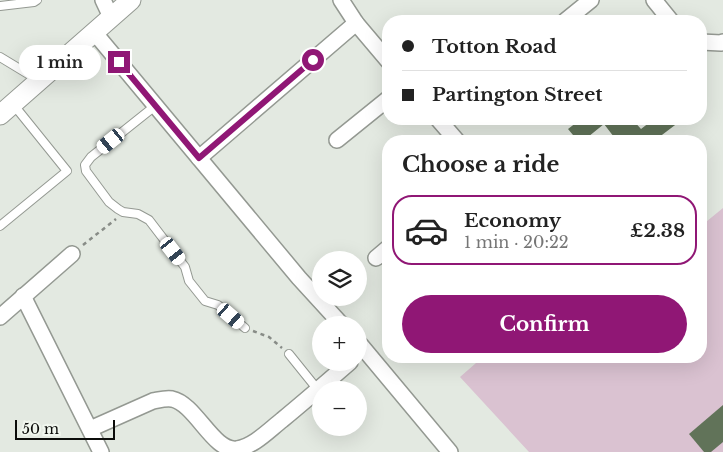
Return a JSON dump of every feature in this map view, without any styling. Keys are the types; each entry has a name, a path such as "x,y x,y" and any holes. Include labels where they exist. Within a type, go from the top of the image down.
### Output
{"street":[{"path":"103,0 111,17"},
{"path":"7,109 131,0"},
{"path":"341,0 356,23 382,54"},
{"path":"572,15 591,0"},
{"path":"654,0 666,15"},
{"path":"199,158 356,23"},
{"path":"94,32 299,278 334,316"},
{"path":"707,42 723,42"},
{"path":"337,140 382,104"},
{"path":"376,258 382,253"},
{"path":"0,316 72,254"},
{"path":"23,296 101,452"},
{"path":"367,356 450,452"},
{"path":"328,381 340,371"},
{"path":"90,430 153,402 162,399 172,400 181,403 190,411 218,443 226,448 235,450 253,443 312,395"}],"lane":[{"path":"0,6 37,0"},
{"path":"0,57 39,81"},
{"path":"155,106 91,157 85,165 86,171 109,202 124,212 138,214 149,220 186,267 190,281 206,301 218,305 245,328"},
{"path":"0,226 67,171 7,109"},
{"path":"289,354 312,383"}],"path":[{"path":"72,254 124,212"},
{"path":"245,328 268,337 289,354"}],"shaded area":[{"path":"723,208 723,452 529,452 460,377 476,363 707,363 707,221"}],"building":[{"path":"573,125 603,125 590,135 573,135 568,129"},
{"path":"605,125 637,125 641,129 646,125 675,125 662,135 612,135"},
{"path":"723,405 723,442 711,452 704,452 689,434"}],"route":[{"path":"119,62 199,158 313,60"}]}
